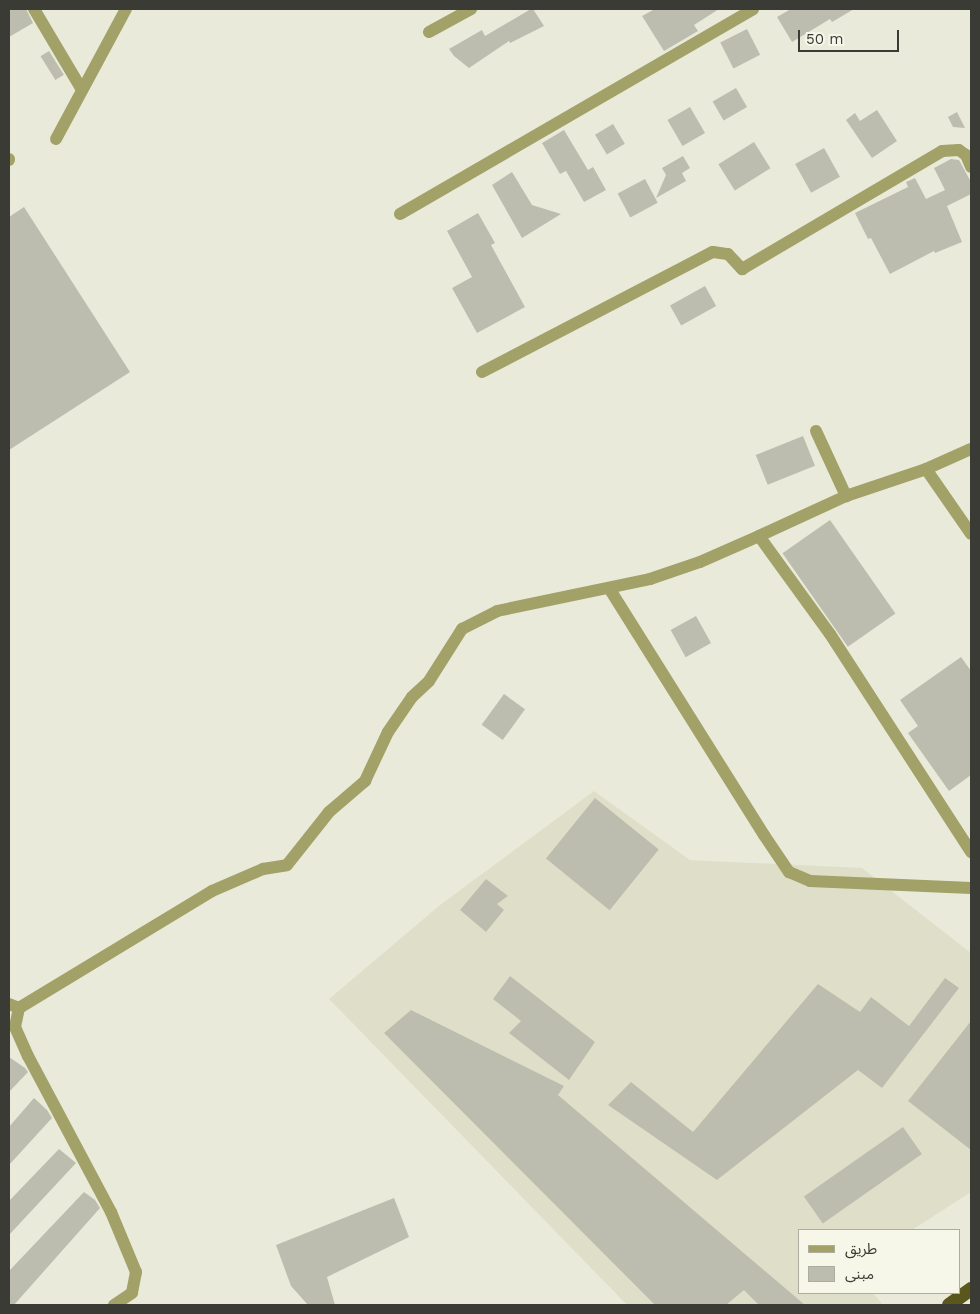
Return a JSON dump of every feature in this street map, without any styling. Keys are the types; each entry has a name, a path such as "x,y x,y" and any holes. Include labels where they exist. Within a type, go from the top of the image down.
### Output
{"highway":[{"path":"949,1305 971,1289"}],"street":[{"path":"34,9 82,90"},
{"path":"56,139 126,9"},
{"path":"429,32 471,9"},
{"path":"400,214 753,9"},
{"path":"482,372 712,252 728,254 742,269 942,151 959,150 966,155 971,167"},
{"path":"816,431 846,496"},
{"path":"114,1305 132,1293 136,1272 111,1212 22,1041 16,1027 14,1006 212,891 263,869 287,865 329,812 365,781 388,732 412,697 429,681 462,629 497,611 650,579 759,536 846,496 926,470 971,449"},
{"path":"926,470 971,534"},
{"path":"759,536 830,634 971,852"},
{"path":"609,588 764,836 789,872 810,881 971,888"}],"shaded area":[{"path":"594,791 690,860 862,868 971,953 971,1192 914,1229 798,1229 798,1294 874,1294 883,1305 627,1305 329,999 440,905"}],"building":[{"path":"13,9 26,9 33,23 9,37 9,11"},
{"path":"533,9 544,26 510,43 509,41 469,68 454,56 449,49 482,30 485,36"},
{"path":"655,9 719,9 694,25 698,31 664,51 642,16"},
{"path":"791,9 854,9 832,22 830,19 792,42 777,17"},
{"path":"747,29 760,55 733,68 720,43"},
{"path":"49,51 64,75 55,80 41,56"},
{"path":"736,88 747,107 724,121 713,102"},
{"path":"690,107 705,133 682,146 667,120"},
{"path":"877,110 897,141 872,158 846,120 855,113 860,121"},
{"path":"957,112 965,128 953,127 948,117"},
{"path":"613,124 625,144 607,155 595,135"},
{"path":"564,130 588,170 593,167 606,190 584,202 566,171 560,174 542,143"},
{"path":"754,142 770,168 735,191 718,164"},
{"path":"824,148 840,177 811,193 795,164"},
{"path":"683,156 690,168 682,173 686,181 656,198 666,175 662,168"},
{"path":"951,159 959,160 971,182 971,194 947,206 962,242 935,253 934,251 890,274 871,238 868,239 855,213 908,187 906,182 915,178 926,199 945,190 934,168"},
{"path":"512,172 532,205 561,214 522,238 492,185"},
{"path":"645,179 658,203 630,217 618,194"},
{"path":"24,207 130,372 9,450 9,217"},
{"path":"478,213 495,243 491,245 525,307 477,333 452,288 472,277 447,231"},
{"path":"705,286 716,306 681,326 670,305"},
{"path":"803,436 815,466 768,485 756,455"},
{"path":"830,520 895,613 848,647 782,553"},
{"path":"696,616 711,643 686,657 671,630"},
{"path":"961,657 971,671 971,775 949,791 908,733 918,726 900,700"},
{"path":"504,694 525,709 503,740 482,725"},
{"path":"595,798 659,850 610,910 546,859"},
{"path":"486,879 508,896 497,904 504,910 486,932 460,910"},
{"path":"510,976 595,1042 569,1080 509,1033 521,1021 493,999"},
{"path":"945,978 959,988 882,1088 858,1070 717,1180 608,1105 631,1082 693,1132 818,984 860,1012 871,997 909,1026"},
{"path":"411,1010 564,1086 558,1095 805,1305 759,1305 744,1290 726,1305 655,1305 384,1033"},
{"path":"971,1021 971,1150 908,1101"},
{"path":"9,1057 28,1072 9,1092"},
{"path":"34,1098 47,1110 52,1118 9,1165 9,1127"},
{"path":"903,1127 922,1154 823,1223 804,1196"},
{"path":"59,1149 76,1163 9,1235 9,1201"},
{"path":"84,1192 95,1200 100,1208 14,1305 9,1305 9,1271"},
{"path":"394,1198 409,1237 327,1277 335,1305 308,1305 291,1286 276,1245"}]}
